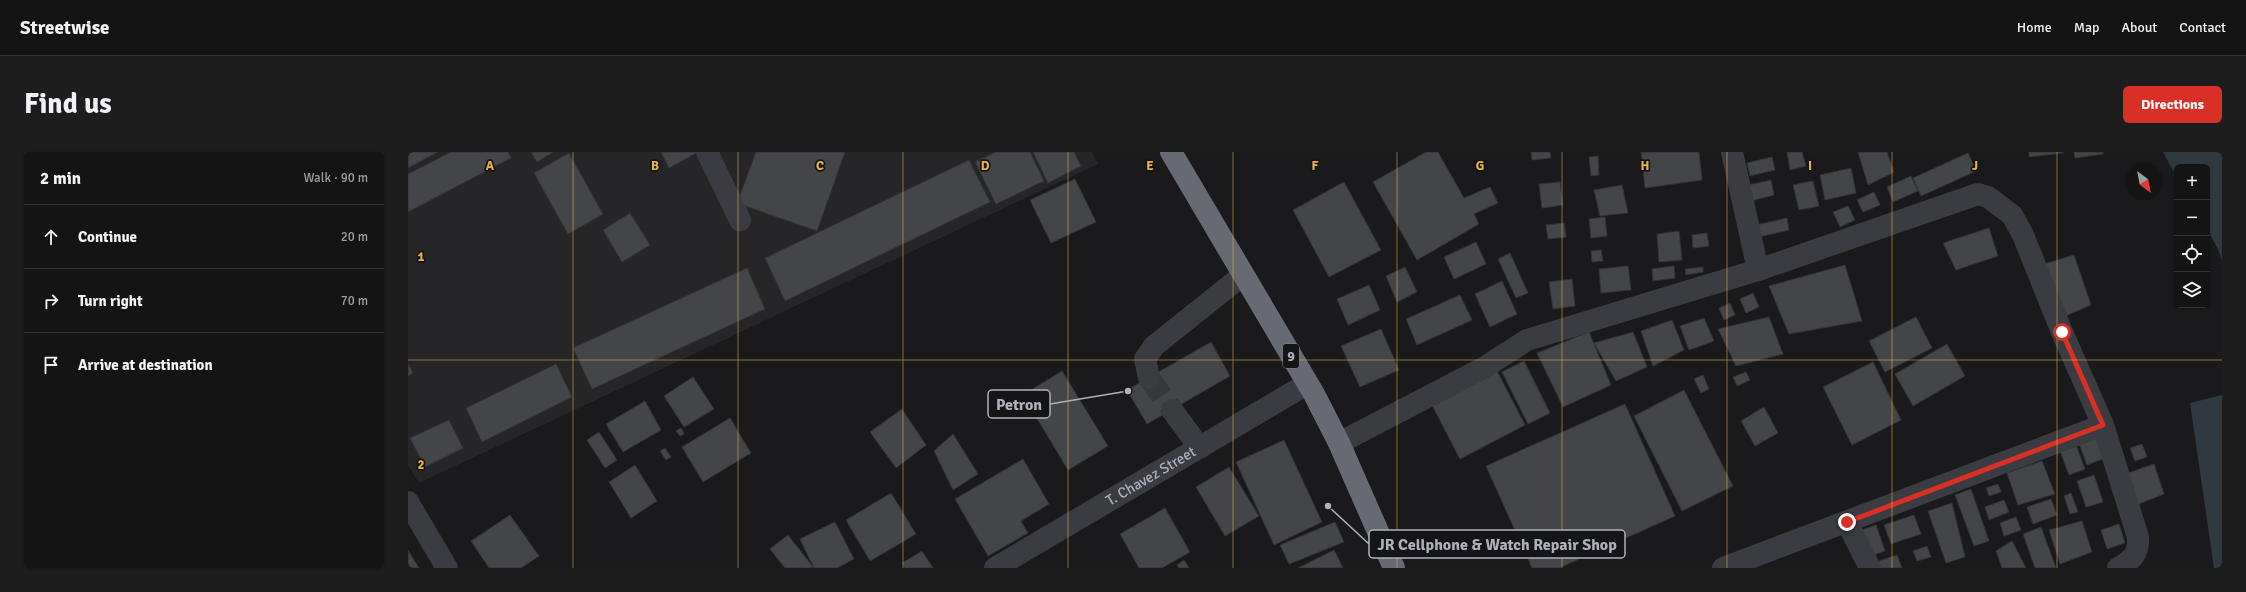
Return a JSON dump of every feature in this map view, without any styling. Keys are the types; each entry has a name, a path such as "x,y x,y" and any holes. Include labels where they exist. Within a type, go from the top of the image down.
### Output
{"highway":[{"name":"9","path":"1171,152 1307,384 1339,443 1394,568"}],"street":[{"path":"707,152 740,220"},
{"path":"1732,152 1758,270"},
{"path":"1339,443 1485,367 1527,340 1758,270 1978,194 1988,197 2012,215 2023,235 2062,332 2103,425 2138,537 2137,551 2131,560 2118,568"},
{"path":"1149,378 1145,359 1154,346 1243,274"},
{"name":"T. Chavez Street","path":"995,568 1307,384"},
{"path":"1172,410 1200,448"},
{"path":"1723,568 2103,425"},
{"path":"408,502 447,568"},
{"path":"1847,522 1870,568"}],"shaded area":[{"path":"408,152 1092,152 1098,164 419,483 408,465"},
{"path":"2163,152 2222,152 2222,261 2218,249 2210,234 2210,164 2174,164 2174,172"},
{"path":"2222,395 2222,568 2214,568 2190,403"}],"building":[{"path":"408,152 438,152 408,168"},
{"path":"451,152 508,152 511,158 408,212 408,174"},
{"path":"531,152 553,152 537,162"},
{"path":"661,152 698,152 669,168"},
{"path":"756,152 845,152 817,231 737,203"},
{"path":"996,152 1030,152 1044,181 996,204 975,162"},
{"path":"1033,152 1074,152 1081,166 1048,183"},
{"path":"1426,152 1438,152 1464,198 1490,187 1498,203 1474,214 1479,224 1417,260 1373,182"},
{"path":"1531,152 1550,152 1551,158 1532,160"},
{"path":"1641,152 1699,152 1702,180 1645,188"},
{"path":"1787,152 1802,152 1806,166 1790,170"},
{"path":"1858,152 1887,152 1894,172 1868,185"},
{"path":"2029,152 2063,152 2063,153 2029,157"},
{"path":"2074,152 2103,152 2103,154 2075,158"},
{"path":"569,153 603,214 568,234 534,173"},
{"path":"1968,153 1976,171 1921,196 1913,178"},
{"path":"1598,156 1599,175 1591,176 1589,157"},
{"path":"1772,157 1775,170 1750,176 1747,163"},
{"path":"969,160 990,202 785,301 765,258"},
{"path":"1851,168 1856,193 1825,200 1820,175"},
{"path":"1911,176 1918,191 1893,202 1887,187"},
{"path":"1075,179 1096,222 1051,243 1030,200"},
{"path":"1771,180 1774,195 1751,201 1748,185"},
{"path":"1813,181 1819,206 1799,210 1793,185"},
{"path":"1344,182 1381,250 1329,277 1293,210"},
{"path":"1560,182 1563,205 1542,208 1539,184"},
{"path":"1622,185 1628,213 1600,216 1594,190"},
{"path":"1874,192 1880,205 1863,212 1857,200"},
{"path":"1848,206 1855,220 1840,227 1833,212"},
{"path":"630,213 650,245 622,262 603,230"},
{"path":"1605,217 1607,236 1591,238 1589,219"},
{"path":"1787,218 1789,230 1759,237 1756,225"},
{"path":"1564,223 1566,237 1548,239 1546,225"},
{"path":"1989,228 1998,256 1956,270 1943,243"},
{"path":"1679,231 1682,260 1659,262 1657,234"},
{"path":"1707,233 1709,246 1693,248 1692,235"},
{"path":"1476,242 1486,264 1454,279 1444,257"},
{"path":"1601,250 1603,261 1592,262 1591,251"},
{"path":"1510,253 1528,293 1516,298 1498,259"},
{"path":"2074,255 2091,305 2063,317 2041,265"},
{"path":"1845,265 1862,321 1789,334 1769,286"},
{"path":"1628,266 1631,290 1601,293 1599,269"},
{"path":"1674,266 1675,278 1653,281 1652,269"},
{"path":"1405,267 1417,292 1397,302 1386,276"},
{"path":"1703,267 1703,272 1686,275 1685,269"},
{"path":"747,268 765,309 592,389 573,348"},
{"path":"1572,279 1575,306 1553,309 1549,282"},
{"path":"1502,281 1517,314 1490,327 1475,294"},
{"path":"1369,285 1380,310 1348,325 1337,299"},
{"path":"1753,293 1759,307 1746,313 1740,299"},
{"path":"1460,295 1472,320 1417,345 1406,319"},
{"path":"1730,303 1735,315 1724,320 1719,308"},
{"path":"1769,317 1783,354 1736,366 1718,329"},
{"path":"1916,317 1932,348 1885,372 1869,341"},
{"path":"1704,318 1714,341 1689,350 1680,326"},
{"path":"1672,320 1684,350 1653,366 1641,331"},
{"path":"1381,329 1399,370 1360,387 1341,346"},
{"path":"1589,332 1611,385 1563,407 1537,353"},
{"path":"1633,332 1647,367 1616,381 1594,343"},
{"path":"1211,342 1230,376 1147,424 1127,390"},
{"path":"1947,344 1965,376 1913,406 1895,374"},
{"path":"1524,361 1550,413 1528,424 1502,372"},
{"path":"1873,362 1901,420 1852,445 1823,387"},
{"path":"408,363 413,373 408,376"},
{"path":"556,364 572,397 482,442 466,408"},
{"path":"1062,371 1108,446 1068,470 1023,395"},
{"path":"1497,371 1525,425 1460,459 1432,405"},
{"path":"1746,372 1750,380 1737,386 1733,377"},
{"path":"1703,375 1709,389 1701,393 1694,379"},
{"path":"693,377 714,409 684,427 664,396"},
{"path":"1684,390 1733,486 1682,511 1634,416"},
{"path":"645,401 661,430 623,452 606,424"},
{"path":"1625,404 1675,516 1559,568 1532,568 1486,466"},
{"path":"1764,407 1778,433 1755,446 1741,421"},
{"path":"902,409 926,445 896,468 870,432"},
{"path":"730,418 751,453 703,482 682,447"},
{"path":"449,420 463,448 425,467 410,438"},
{"path":"681,428 684,434 680,436 676,431"},
{"path":"599,432 617,460 605,468 587,440"},
{"path":"2096,432 2105,458 2087,465 2077,438"},
{"path":"953,434 978,474 953,490 934,451"},
{"path":"1284,440 1322,522 1274,545 1236,462"},
{"path":"2142,444 2147,457 2135,461 2130,448"},
{"path":"2076,445 2085,469 2069,475 2060,451"},
{"path":"665,448 671,457 666,460 660,451"},
{"path":"1023,459 1049,504 1021,521 1028,533 988,556 955,499"},
{"path":"2042,461 2055,494 2018,505 2007,473"},
{"path":"2154,464 2164,494 2136,505 2125,474"},
{"path":"635,465 657,501 631,518 609,482"},
{"path":"1229,467 1259,516 1225,536 1196,487"},
{"path":"2094,475 2103,502 2086,507 2077,481"},
{"path":"1998,484 2001,492 1989,496 1986,488"},
{"path":"1971,489 1989,541 1974,546 1955,495"},
{"path":"891,493 916,534 870,561 846,520"},
{"path":"2071,493 2078,512 2070,514 2064,496"},
{"path":"2051,499 2057,515 2033,524 2027,507"},
{"path":"2004,500 2009,512 1989,520 1985,507"},
{"path":"1952,503 1965,557 1946,563 1928,511"},
{"path":"1165,508 1190,552 1162,568 1139,568 1120,534"},
{"path":"510,515 539,556 521,568 489,568 471,541"},
{"path":"1914,515 1921,534 1891,544 1884,525"},
{"path":"2016,517 2021,530 2004,536 2000,523"},
{"path":"2082,521 2092,552 2060,564 2049,530"},
{"path":"835,522 854,559 837,568 814,568 800,539"},
{"path":"1335,522 1344,542 1289,564 1280,545"},
{"path":"2119,524 2125,543 2107,549 2101,530"},
{"path":"1876,525 1885,551 1868,557 1859,531"},
{"path":"2041,527 2056,568 2035,568 2023,534"},
{"path":"788,535 813,567 785,568 770,549"},
{"path":"2012,541 2026,568 2002,568 1996,551"},
{"path":"1927,546 1931,557 1917,561 1913,551"},
{"path":"408,550 419,568 408,568"},
{"path":"1334,550 1343,568 1298,568"},
{"path":"922,551 933,568 905,568 902,563"},
{"path":"1897,555 1902,568 1875,568 1873,563"},
{"path":"1184,560 1189,568 1179,568 1177,565"}],"tunnel":[{"path":"1149,378 1172,410"}],"place":[{"name":"Petron","path":"1128,391"},
{"name":"JR Cellphone & Watch Repair Shop","path":"1328,506"}],"route":[{"path":"1847,522 2103,425 2062,332"}]}
